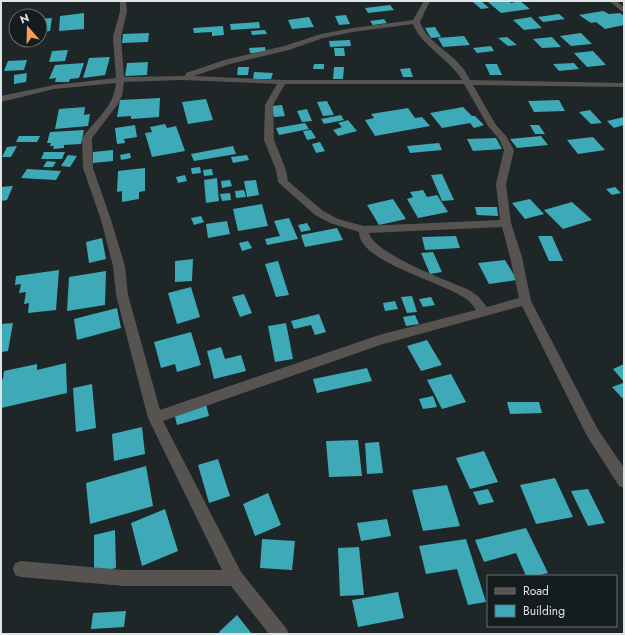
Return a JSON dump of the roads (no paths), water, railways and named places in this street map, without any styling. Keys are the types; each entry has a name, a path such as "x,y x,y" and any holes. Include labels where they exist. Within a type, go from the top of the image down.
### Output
{"street":[{"path":"123,1 124,16 117,34 117,53 121,80 114,105 87,138 86,153 88,168 117,258 122,295 155,418 235,578 280,634"},
{"path":"427,1 416,22 419,31 452,61 468,82 492,126 503,138 509,150 501,184 506,223 516,257 525,301 592,432 624,481"},
{"path":"612,1 624,11"},
{"path":"182,78 227,62 286,48 321,36 353,30 416,22"},
{"path":"1,99 42,89 121,80 182,78 282,82 468,82 624,85"},
{"path":"282,82 268,105 269,140 281,170 283,182 319,213 334,221 364,230 403,230 506,223"},
{"path":"364,230 364,236 370,243 390,259 466,293 474,299 484,312"},
{"path":"155,418 379,340 525,301"},
{"path":"21,569 124,578 235,578"}]}
